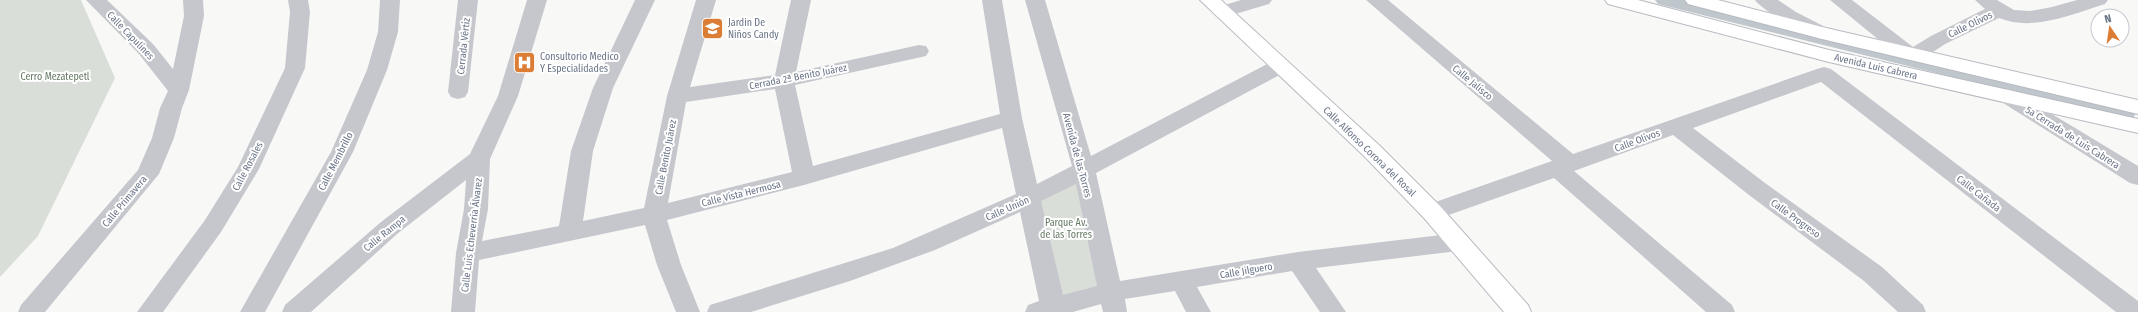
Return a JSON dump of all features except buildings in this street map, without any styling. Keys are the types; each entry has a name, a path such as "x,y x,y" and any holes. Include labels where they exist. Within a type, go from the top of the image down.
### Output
{"street":[{"name":"Calle Primavera","path":"30,312 148,174 163,138 171,108 179,90 194,16 193,0"},
{"name":"Calle Rosales","path":"149,312 214,226 248,169 295,68 300,12 298,0"},
{"name":"Calle Membrillo","path":"252,312 342,152 377,70 388,32 390,0"},
{"name":"Cerrada Vértiz","path":"458,92 468,0"},
{"name":"Calle Luis Echeverría Álvarez","path":"462,312 468,253 476,208 479,159 508,96 537,0"},
{"path":"569,233 584,144 603,88 646,0"},
{"name":"Calle Benito Juárez","path":"688,312 669,265 654,215 677,96 706,0"},
{"path":"801,0 784,81 804,177"},
{"path":"992,0 1011,118 1029,199 1048,310"},
{"name":"Avenida de las Torres","path":"1035,0 1084,169 1113,302"},
{"path":"1216,6 1262,0"},
{"name":"Calle Jalisco","path":"1376,0 1564,166 1723,312"},
{"name":"Avenida Luis Cabrera","path":"1615,0 1826,65 2008,96 2138,126"},
{"name":"Avenida Luis Cabrera","path":"1695,0 1822,33 2138,107"},
{"path":"1765,0 1789,16 1822,33"},
{"path":"1840,0 1911,54"},
{"name":"Calle Olivos","path":"1911,54 1938,40 1992,5 2014,16 2027,18 2098,0"},
{"name":"Calle Capulines","path":"102,1 146,49 179,90"},
{"name":"Calle Alfonso Corona del Rosal","path":"1216,6 1372,151 1432,212 1519,312"},
{"name":"Cerrada 2ª Benito Juárez","path":"677,96 784,81 919,51"},
{"name":"Calle Olivos","path":"1432,212 1676,126 1826,65"},
{"name":"Calle Cañada","path":"1826,65 2134,312"},
{"name":"Calle Unión","path":"719,312 859,268 926,244 1029,199 1280,66"},
{"name":"5a Cerrada de Luis Cabrera","path":"2008,96 2138,177"},
{"path":"2138,111 2138,116"},
{"name":"Calle Vista Hermosa","path":"468,253 654,215 804,177 1011,118"},
{"name":"Calle Progreso","path":"1676,126 1757,189 1873,274 1914,312"},
{"name":"Calle Rampa","path":"294,312 389,228 479,159"},
{"name":"Calle Jilguero","path":"1048,310 1113,302 1182,282 1298,261 1458,242"},
{"path":"1298,261 1334,312"},
{"path":"1182,282 1199,312"}],"green space":[{"name":"Cerro Mezatepetl","path":"0,0 81,0 115,78 38,236 0,277"},
{"name":"Parque Av. de las Torres","path":"1079,174 1102,287 1058,299 1036,198"}],"waterway":[{"path":"1664,0 2126,113"}],"place":[{"name":"Jardin De Niños Candy","path":"712,28"},
{"name":"Consultorio Medico Y Especialidades","path":"525,62"}]}
